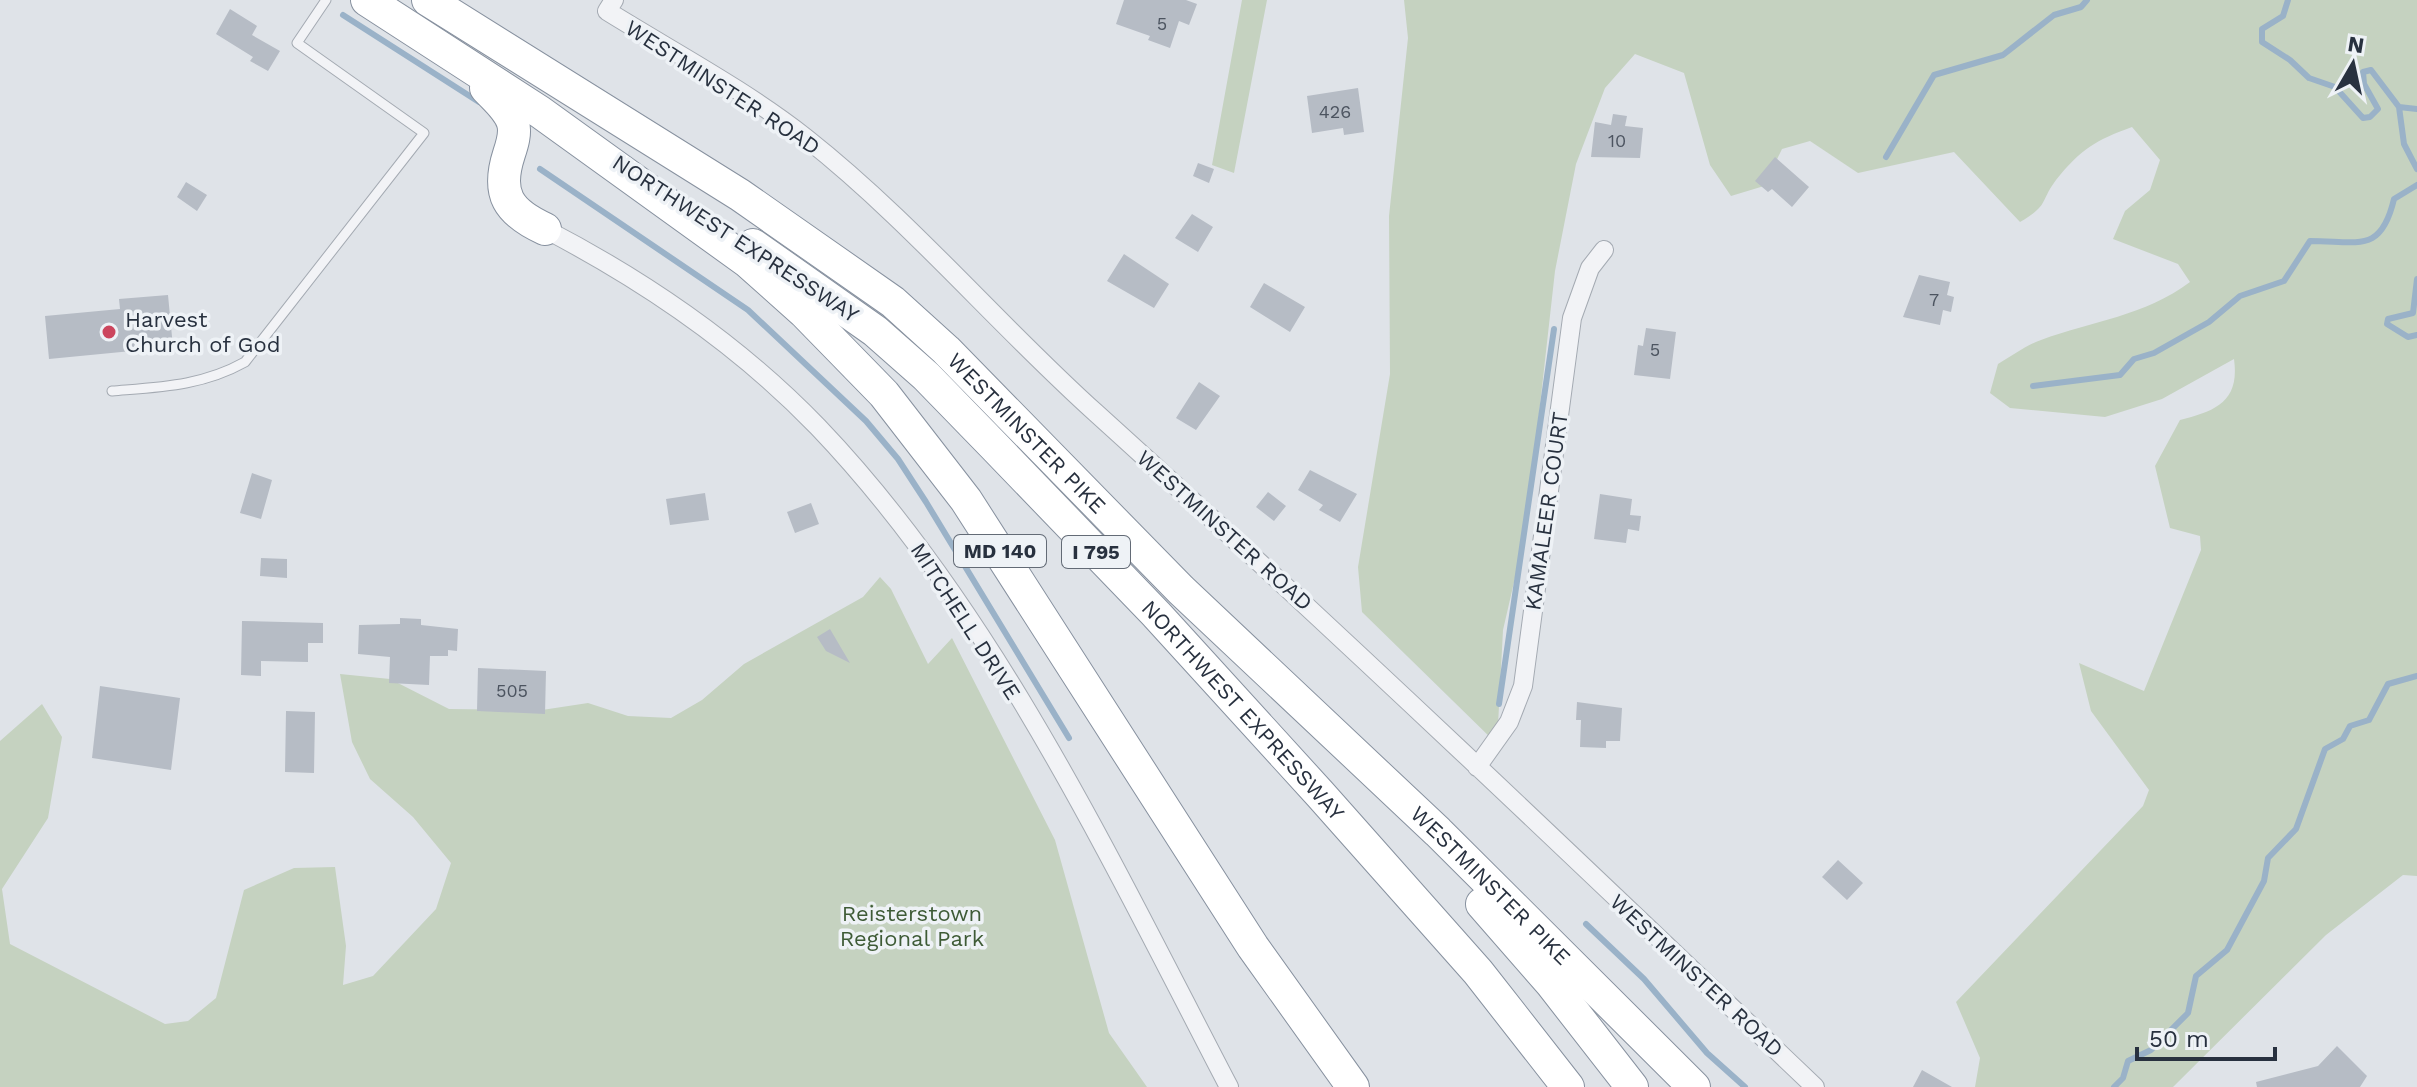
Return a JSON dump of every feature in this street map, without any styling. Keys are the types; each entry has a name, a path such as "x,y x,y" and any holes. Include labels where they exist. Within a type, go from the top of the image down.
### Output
{"highway":[{"name":"MD 140","path":"367,0 540,112 748,262 804,312 911,426 1013,571 1253,947 1353,1087"},
{"name":"WESTMINSTER PIKE","path":"428,0 740,195 893,302 946,350 1181,590 1438,832 1694,1087"},
{"path":"459,59 513,122 514,134 502,179 504,190 515,212 545,229"},
{"name":"NORTHWEST EXPRESSWAY","path":"540,112 813,284 875,331 926,376 1156,614 1320,794 1478,972 1568,1087"},
{"name":"NORTHWEST EXPRESSWAY","path":"1181,590 1509,933 1632,1087"}],"street":[{"name":"WESTMINSTER ROAD","path":"611,5 803,135 846,171 925,243 1091,408 1315,612 1815,1087"},
{"name":"MITCHELL DRIVE","path":"545,229 620,270 722,341 818,427 931,562 1039,736 1149,930 1229,1087"},
{"name":"KAMALEER COURT","path":"1477,767 1509,722 1523,686 1572,318 1590,268 1604,250"}],"lane":[{"path":"112,391 192,384 220,376 245,362 424,133 297,43 326,0"}],"green space":[{"path":"1242,0 1267,0 1234,173 1212,165"},
{"path":"1404,0 2417,0 2417,876 2403,875 2326,935 2173,1087 1975,1087 1980,1058 1956,1002 2143,806 2149,790 2091,711 2079,663 2144,691 2201,550 2200,536 2170,528 2155,466 2180,420 2214,408 2229,395 2235,374 2234,359 2162,399 2105,417 2010,408 1990,393 1998,364 2024,348 2060,333 2155,303 2190,282 2178,264 2113,239 2125,211 2150,190 2160,160 2132,127 2099,141 2073,160 2056,180 2040,207 2020,222 1954,152 1858,173 1810,141 1782,149 1764,186 1731,196 1710,165 1684,73 1635,54 1605,88 1576,164 1555,271 1526,530 1503,630 1497,744 1362,612 1358,567 1390,374 1389,216 1408,38"},
{"name":"Reisterstown Regional Park","path":"880,577 891,589 928,664 952,638 1055,840 1109,1033 1147,1087 0,1087 0,741 42,704 62,737 48,818 2,889 10,944 165,1024 188,1021 216,998 244,890 294,868 335,867 346,946 343,985 373,976 436,909 451,863 413,817 370,779 352,742 340,674 390,679 449,709 542,710 588,703 628,716 671,718 702,700 744,664 863,597"}],"building":[{"path":"1124,0 1186,0 1197,4 1189,25 1179,21 1170,48 1148,40 1150,36 1116,24"},
{"path":"230,9 257,26 252,35 280,51 268,71 250,61 253,57 216,34"},
{"path":"1358,88 1364,132 1344,135 1343,128 1312,133 1307,96"},
{"path":"1613,114 1627,116 1625,126 1643,128 1640,158 1591,157 1595,122 1611,125"},
{"path":"1775,157 1809,187 1792,207 1772,189 1768,192 1755,181"},
{"path":"1198,163 1214,169 1209,183 1193,176"},
{"path":"186,182 207,195 197,211 177,197"},
{"path":"1192,214 1213,227 1198,252 1175,238"},
{"path":"1124,254 1169,284 1154,308 1107,281"},
{"path":"1919,275 1950,282 1947,295 1954,297 1951,312 1943,310 1940,325 1903,317"},
{"path":"1264,283 1305,307 1290,332 1250,307"},
{"name":"Harvest Church of God","path":"168,295 173,347 49,359 45,316 120,309 119,299"},
{"path":"1646,328 1676,332 1670,379 1634,375 1638,345 1643,346"},
{"path":"1199,382 1220,396 1196,430 1176,418"},
{"path":"1310,470 1357,494 1340,522 1319,510 1323,505 1298,490"},
{"path":"252,473 272,480 261,519 240,513"},
{"path":"1268,492 1286,506 1274,521 1256,507"},
{"path":"705,493 709,520 670,525 666,499"},
{"path":"1600,494 1632,499 1630,515 1641,516 1639,531 1628,529 1626,543 1594,539"},
{"path":"811,503 819,524 795,533 787,512"},
{"path":"261,558 287,559 287,578 260,576"},
{"path":"400,618 421,619 421,625 458,629 457,651 448,650 448,656 430,656 429,685 389,683 390,657 358,654 359,625 400,624"},
{"path":"242,621 323,623 323,643 308,643 308,662 261,661 261,676 241,675"},
{"path":"830,629 850,663 826,651 817,637"},
{"path":"478,668 546,671 545,714 477,711"},
{"path":"100,686 180,698 171,770 92,758"},
{"path":"1577,702 1622,708 1620,741 1606,741 1606,748 1580,747 1581,720 1576,720"},
{"path":"286,711 315,712 314,773 285,772"},
{"path":"1838,860 1863,883 1847,900 1822,877"},
{"path":"2337,1046 2367,1076 2360,1087 2257,1087 2256,1082 2318,1066"},
{"path":"1922,1070 1952,1087 1913,1087"}],"waterway":[{"path":"1886,157 1934,75 2003,55 2054,15 2081,7 2087,0"},
{"path":"2288,0 2283,16 2262,29 2262,42 2290,60 2309,78 2335,87 2363,118 2370,117 2378,109 2364,84 2363,72 2371,70 2399,107 2404,144 2417,169"},
{"path":"343,15 479,102"},
{"path":"2399,107 2417,109"},
{"path":"540,169 748,310 866,421 898,459 926,502 1069,738"},
{"path":"2033,386 2120,375 2134,359 2154,353 2209,322 2240,296 2284,281 2310,241 2355,242 2375,236 2389,217 2394,199 2417,185"},
{"path":"2417,279 2413,313 2388,319 2387,324 2408,337 2417,335"},
{"path":"1499,704 1554,329"},
{"path":"2114,1087 2123,1078 2128,1061 2151,1050 2188,1013 2196,976 2227,950 2264,881 2268,858 2296,829 2325,749 2343,739 2350,726 2369,720 2388,684 2417,676"},
{"path":"1586,924 1644,979 1707,1053 1745,1087"}],"place":[{"name":"Harvest Church of God","path":"109,332"}]}
